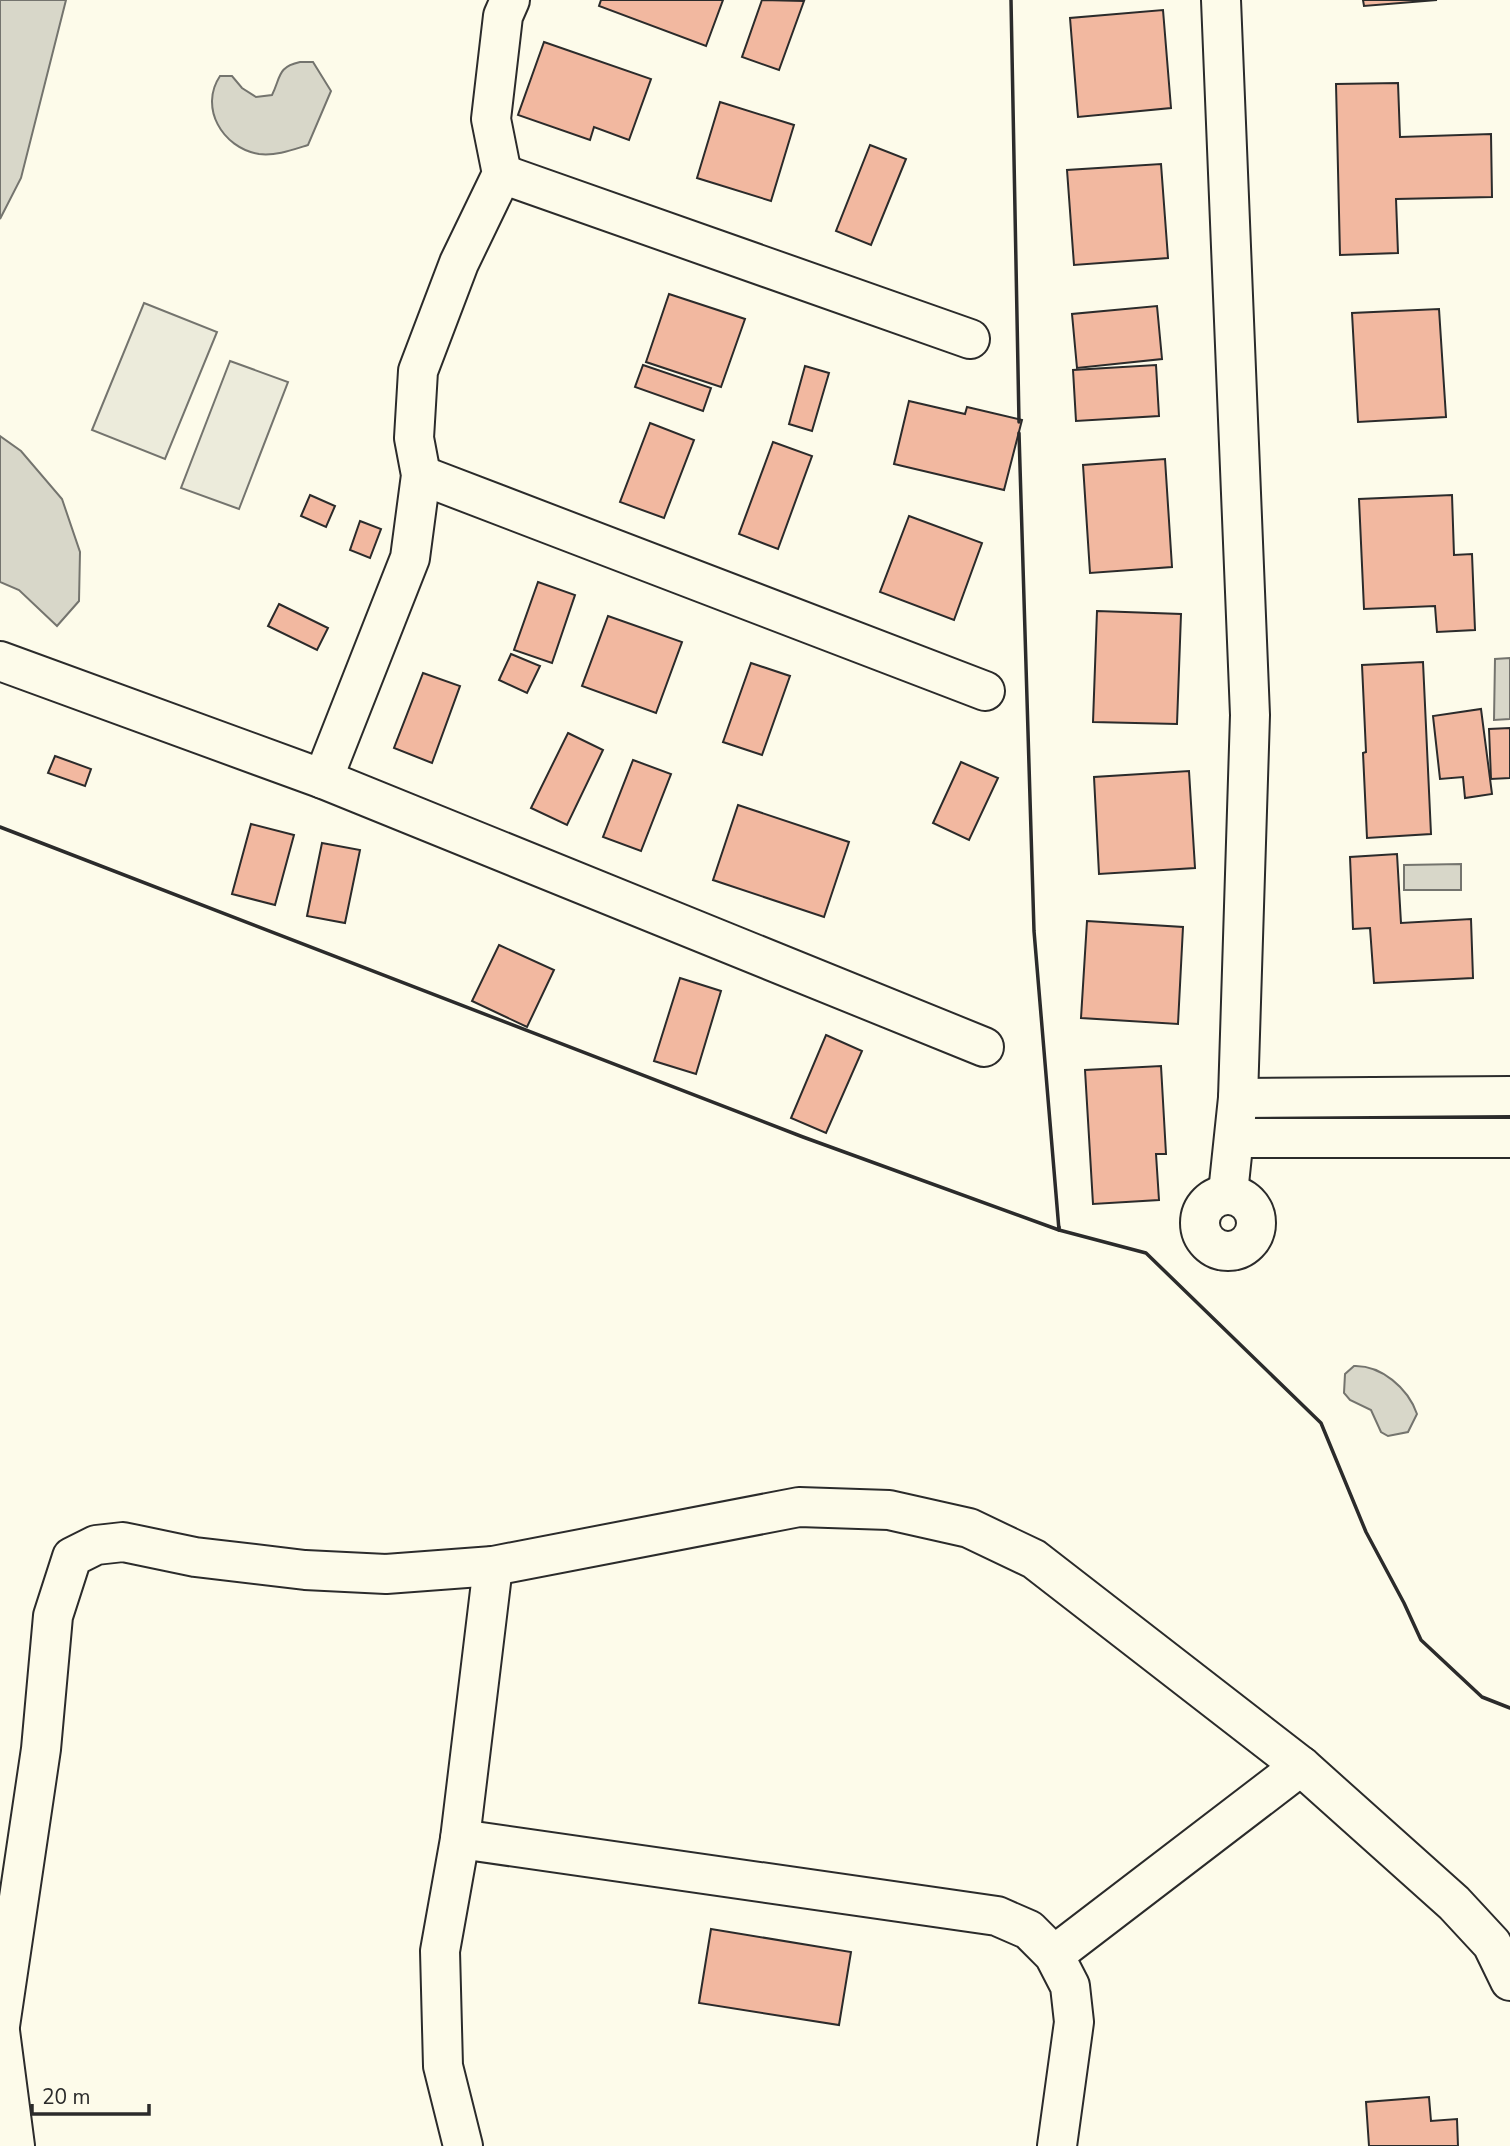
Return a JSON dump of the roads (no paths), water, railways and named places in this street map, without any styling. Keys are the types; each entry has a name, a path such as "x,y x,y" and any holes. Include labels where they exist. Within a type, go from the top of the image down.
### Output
{"street":[{"path":"323,779 410,558 421,475 414,438 418,371 459,263 502,174 491,119 503,16 510,0"},
{"path":"1221,0 1250,715 1238,1098 1228,1194"},
{"path":"502,174 970,339"},
{"path":"421,475 985,691"},
{"path":"0,662 323,779 984,1047"},
{"path":"1238,1098 1510,1096"},
{"path":"1235,1138 1510,1138"},
{"path":"15,2146 0,2028 41,1749 53,1616 72,1557 96,1545 123,1542 195,1557 305,1570 386,1574 493,1566 799,1507 889,1510 968,1528 1034,1559 1301,1766 1454,1903 1492,1944 1510,1981"},
{"path":"463,2146 443,2066 440,1951 460,1839 493,1566"},
{"path":"1054,1955 1301,1766"},
{"path":"460,1839 997,1916 1029,1930 1054,1955 1070,1986 1074,2022 1057,2146"}]}
